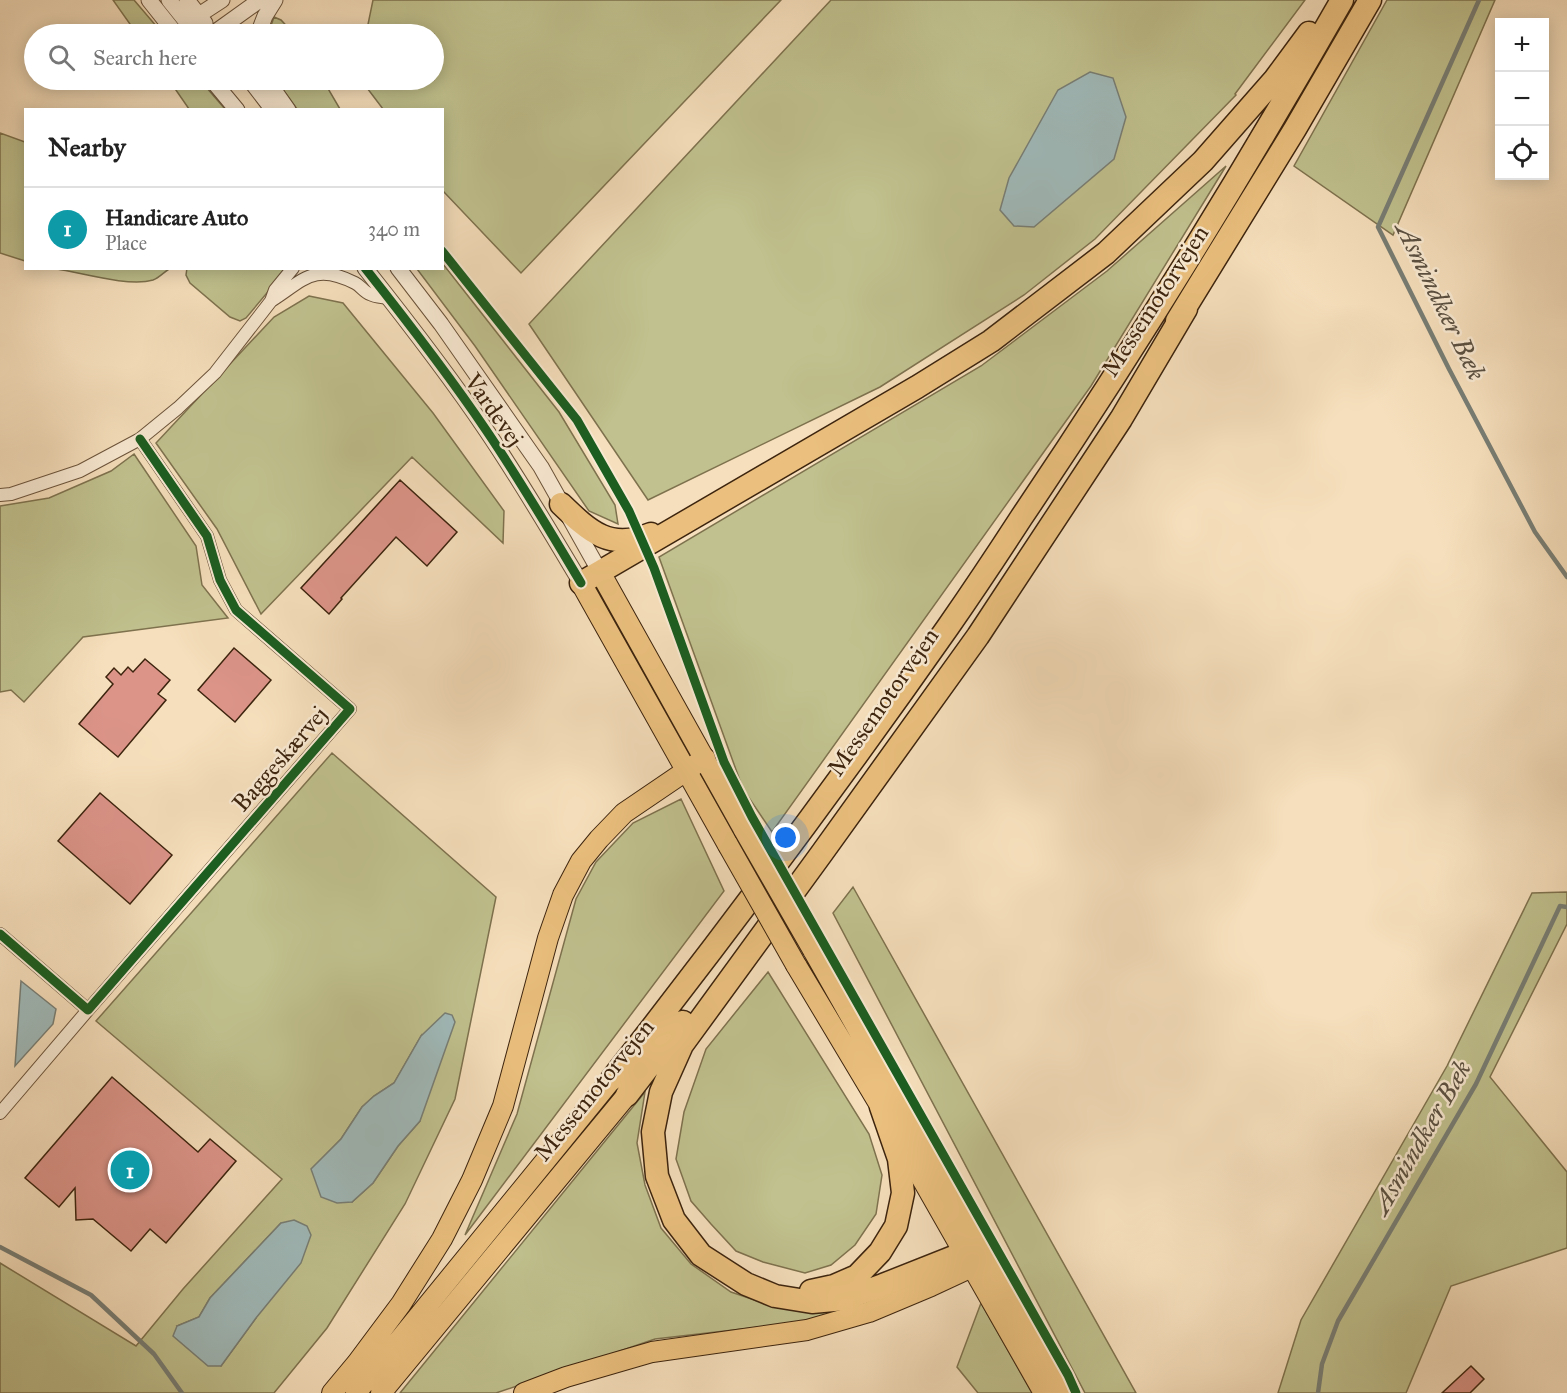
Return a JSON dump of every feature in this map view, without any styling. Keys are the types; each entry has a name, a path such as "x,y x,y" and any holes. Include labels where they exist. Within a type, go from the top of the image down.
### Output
{"highway":[{"path":"590,577 917,387 991,341 1106,253 1203,161 1275,79 1332,0"},
{"name":"Messemotorvejen","path":"620,1087 714,948 956,616 1057,466 1166,298 1275,117 1342,0"},
{"name":"Messemotorvejen","path":"620,1087 812,848 953,651 1186,309 1370,0"},
{"path":"976,1256 845,1299 812,1302 775,1296 746,1284 701,1255 674,1220 657,1176 653,1132 661,1092 682,1045 978,636 1121,419 1186,309"},
{"path":"561,504 583,525 601,536 617,541 637,540 692,518"},
{"path":"746,1284 803,1292 834,1286 856,1276 880,1252 896,1226 903,1192 899,1159 881,1107"}],"main road":[{"name":"Vardevej","path":"590,577 705,759 813,950 976,1256 1044,1393"},
{"name":"Vardevej","path":"590,577 687,771 796,965 881,1107 1064,1393"},
{"path":"332,1393 357,1364 401,1304 442,1239 472,1180 503,1106 548,938 563,895 581,861 599,838 624,813 705,759"},
{"name":"Messemotorvejen","path":"356,1393 620,1087"},
{"name":"Messemotorvejen","path":"381,1393 620,1087"},
{"path":"524,1393 566,1377 652,1352 807,1330 869,1312 976,1256"}],"street":[{"path":"149,0 168,24"},
{"path":"169,0 185,20 193,24"},
{"path":"187,0 195,24"},
{"path":"196,24 222,0"},
{"path":"228,24 260,0"},
{"path":"262,24 275,0"},
{"path":"220,90 235,108"},
{"path":"258,90 271,108"},
{"path":"274,90 287,108"},
{"path":"271,302 275,290 291,270"},
{"name":"Vardevej","path":"367,270 485,429 532,501 590,577"},
{"name":"Vardevej","path":"400,270 441,324 541,467 561,504 590,577"},
{"path":"0,495 11,494 80,471 140,439 178,408 215,373 271,302 301,280 314,274 337,274 359,285 369,294 388,298"},
{"name":"Baggeskærvej","path":"0,1113 350,709 236,610 220,580 207,536 140,439"},
{"path":"0,934 88,1010"}],"green space":[{"path":"113,0 134,0 154,24 130,24"},
{"path":"373,0 781,0 521,273 444,192 444,108 382,108 369,90 444,90 444,24 368,24"},
{"path":"831,0 1305,0 1236,95 1095,239 1024,295 880,387 648,500 529,324"},
{"path":"1387,0 1495,0 1393,235 1294,166"},
{"path":"274,17 285,24 272,24"},
{"path":"176,90 209,90 224,108 188,108"},
{"path":"283,90 329,90 339,108 296,108"},
{"path":"0,133 24,142 24,261 0,253"},
{"path":"1226,166 1091,386 772,832 743,789 659,557 981,366 1107,271"},
{"path":"444,265 559,412 615,505 618,524 589,511 475,346 418,270 444,270"},
{"path":"62,270 168,270 153,280 143,282 105,279"},
{"path":"187,270 286,270 246,318 240,321 230,317 190,283 186,275"},
{"path":"309,296 343,303 433,413 504,511 503,543 412,457 261,614 217,529 156,443 274,317"},
{"path":"134,454 196,546 202,585 228,618 83,637 24,702 11,690 0,692 0,506 49,498 111,471"},
{"path":"332,753 496,897 455,1099 405,1204 327,1328 274,1393 0,1393 0,1263 136,1346 183,1289 282,1179 96,1021","holes":["421,1036 420,1121 398,1146 373,1183 352,1202 312,1169 341,1139 362,1107 394,1083","281,1223 256,1318 221,1366 177,1326 199,1317 210,1298"]},
{"path":"681,799 724,891 465,1235 517,1114 576,899 596,862 633,823"},
{"path":"853,887 1136,1393 1085,1393 833,913"},
{"path":"1567,892 1567,924 1490,1077 1567,1172 1567,1248 1451,1286 1406,1393 1278,1393 1301,1320 1447,1066 1532,893"},
{"path":"768,972 869,1134 882,1175 876,1214 855,1245 831,1265 805,1273 763,1262 736,1251 691,1201 676,1159 684,1112 706,1049"},
{"path":"645,1092 637,1143 645,1185 661,1228 691,1264 731,1292 766,1304 840,1310 803,1322 655,1339 496,1393 400,1393"},
{"path":"981,1303 1032,1393 978,1393 957,1367"}],"water":[{"path":"1090,72 1113,78 1126,117 1114,159 1034,227 1014,226 1000,210 1009,178 1058,90"},
{"path":"21,981 56,1009 53,1024 15,1066"},
{"path":"445,1013 452,1015 455,1022 420,1121 398,1146 373,1183 352,1202 337,1203 321,1197 311,1169 341,1139 362,1107 394,1083 421,1036"},
{"path":"294,1220 307,1226 311,1235 301,1263 256,1318 221,1366 208,1366 173,1336 177,1326 199,1317 210,1298 281,1223"}],"building":[{"path":"400,480 457,532 427,566 396,537 329,614 301,588"},
{"path":"234,648 271,680 235,722 198,690"},
{"path":"145,659 170,680 158,694 166,700 118,757 79,724 113,684 106,677 114,668 121,675 128,667 133,672"},
{"path":"100,793 172,855 130,904 58,841"},
{"path":"112,1077 198,1152 210,1139 236,1161 166,1243 150,1229 131,1251 93,1219 76,1220 75,1188 59,1207 25,1178"},
{"path":"1471,1366 1484,1379 1470,1393 1442,1393"}],"waterway":[{"name":"Asmindkær Bæk","path":"1479,0 1378,227 1449,369 1535,532 1567,577"},
{"name":"Asmindkær Bæk","path":"1318,1393 1322,1364 1338,1321 1476,1084 1560,906 1567,907"},
{"path":"0,1247 91,1295 154,1354 182,1393"}],"cycle path":[{"path":"444,254 577,420 629,511 654,568 724,762 752,817 1068,1375 1076,1393"},
{"path":"367,270 472,409 523,487 581,583"},
{"path":"0,934 88,1010 350,709 236,610 220,580 207,536 140,439"}],"place":[{"name":"Handicare Auto","path":"130,1170"}]}
